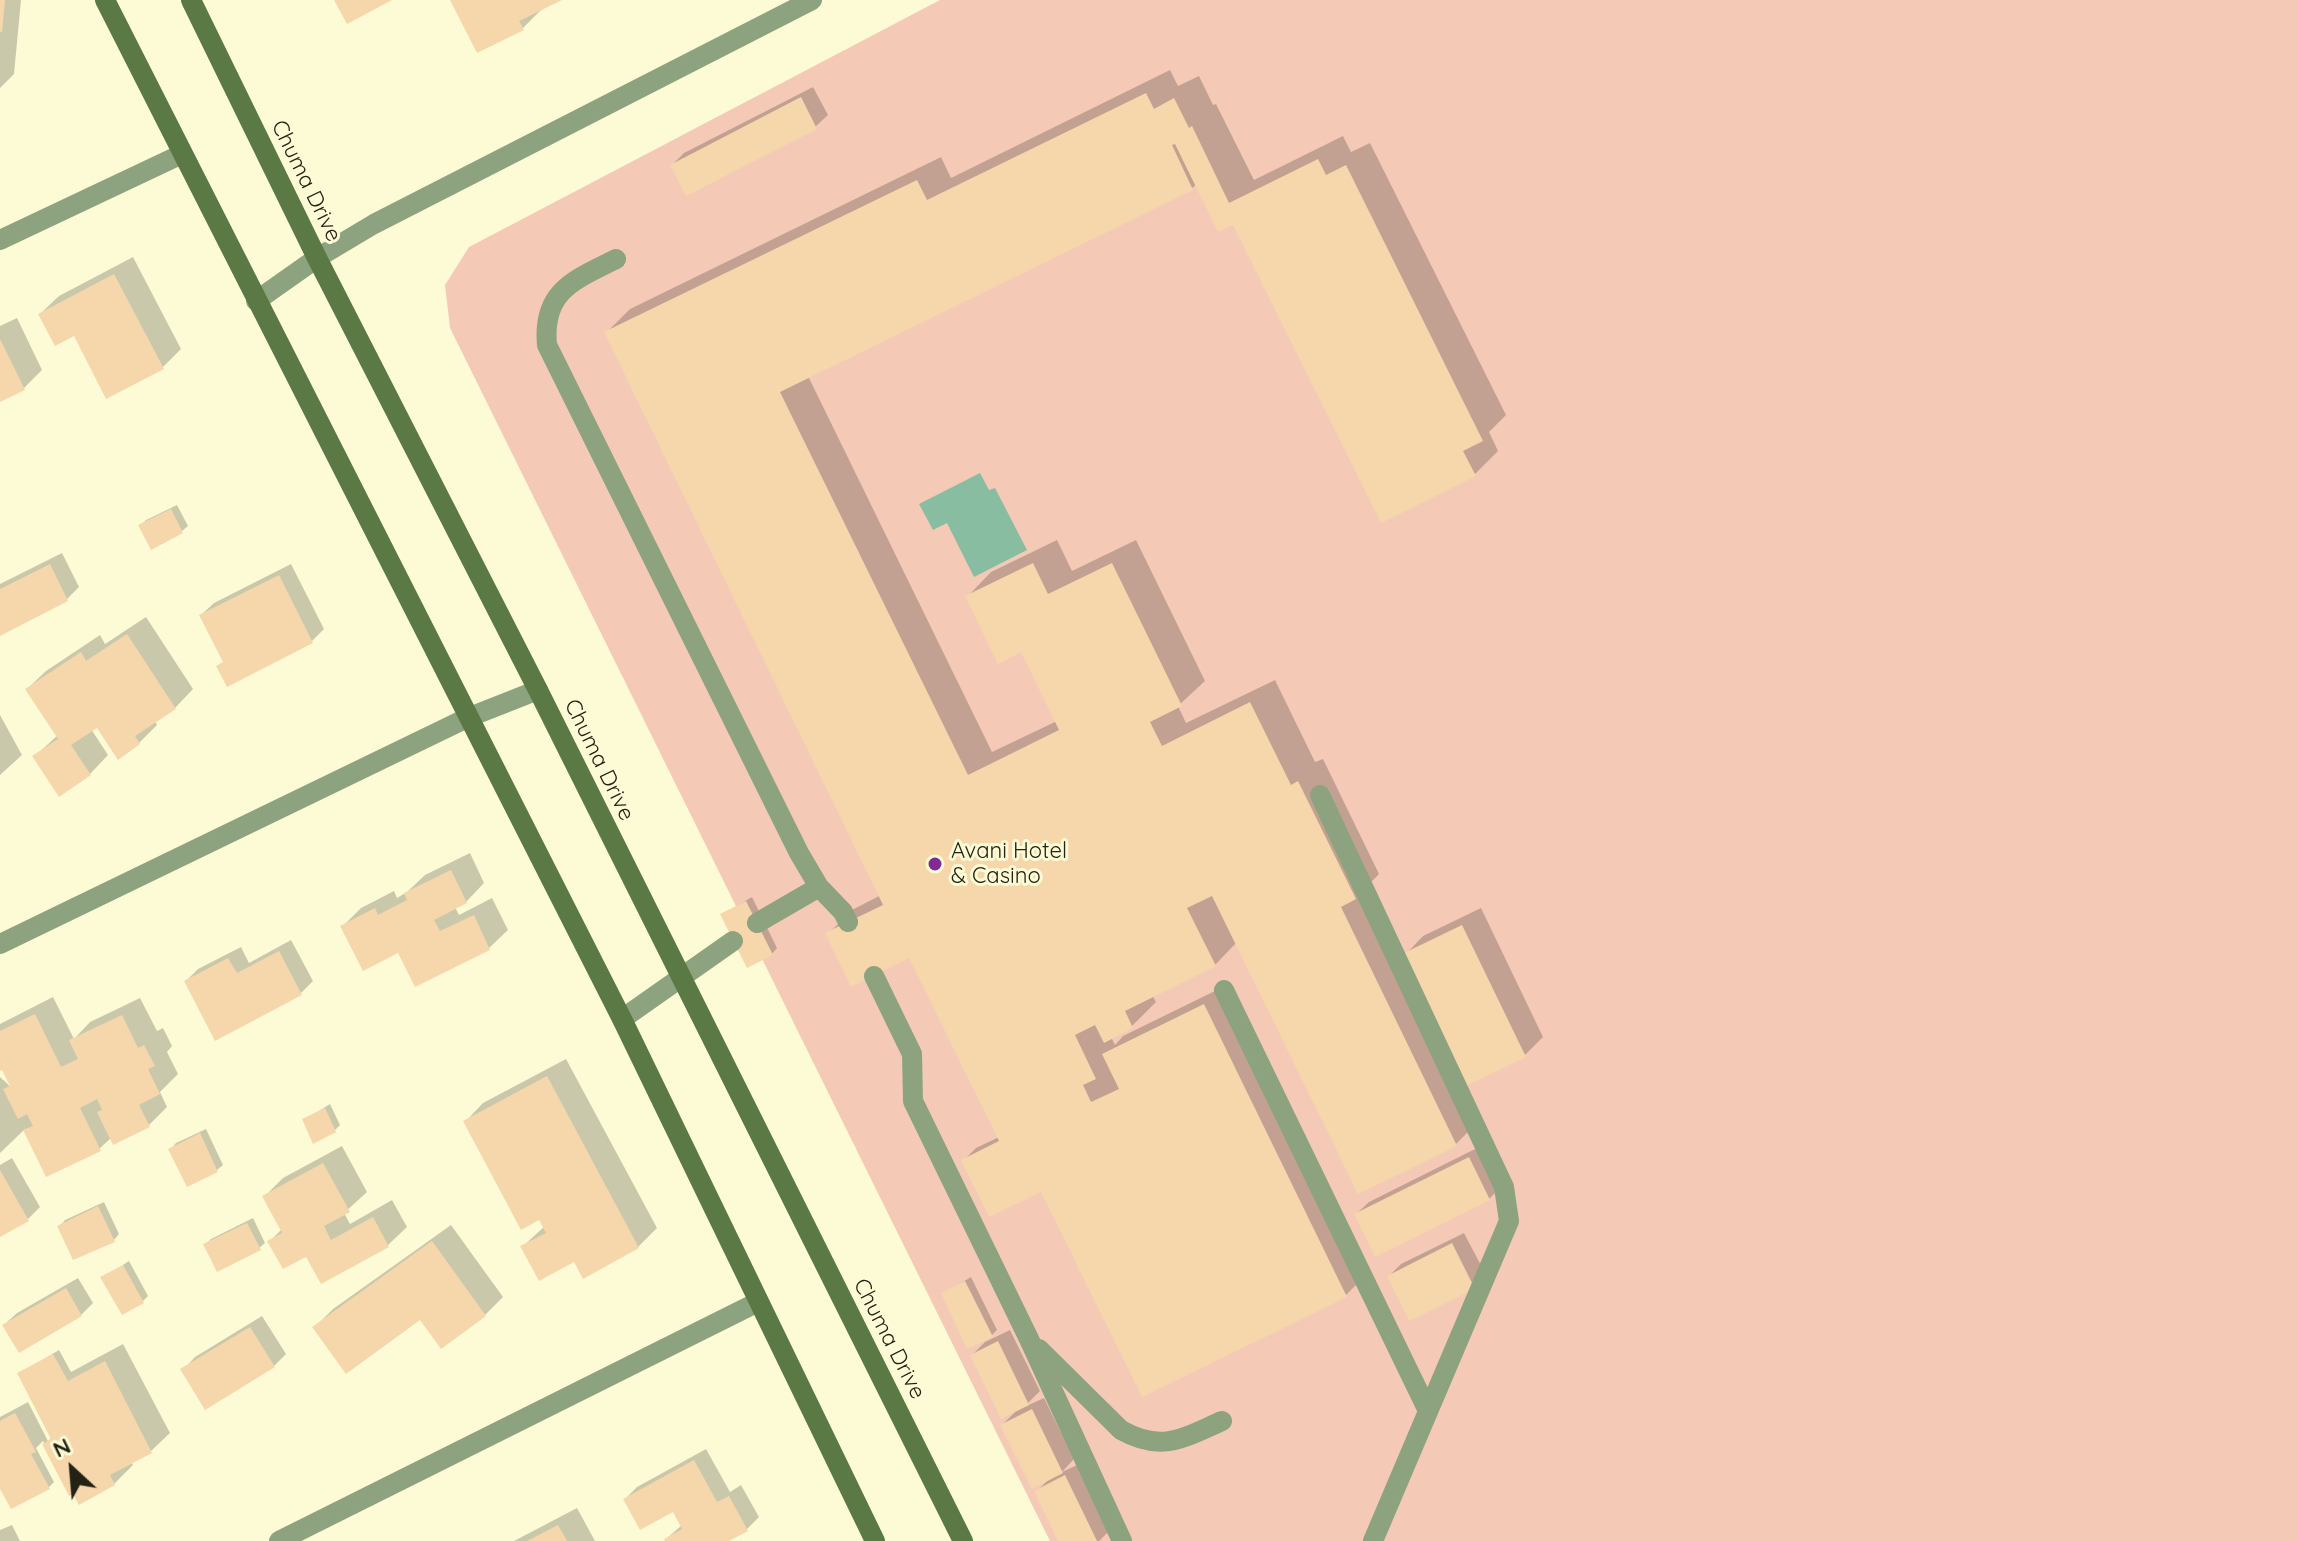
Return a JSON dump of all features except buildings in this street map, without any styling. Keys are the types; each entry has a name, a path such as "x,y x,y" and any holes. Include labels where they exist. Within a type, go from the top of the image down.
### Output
{"main road":[{"path":"105,0 622,1019 875,1541"},
{"name":"Chuma Drive","path":"191,0 317,258 538,690 963,1541"}],"street":[{"path":"256,301 317,258 427,196 812,0"},
{"path":"0,240 182,154"},
{"path":"616,259 571,282 558,296 548,312 547,345 819,887 843,912 848,922"},
{"path":"0,944 467,718 538,690"},
{"path":"1320,795 1504,1187 1509,1221 1373,1541"},
{"path":"757,923 819,887"},
{"path":"622,1019 733,941"},
{"path":"874,976 912,1054 913,1101 1029,1339 1122,1541"},
{"path":"1224,990 1428,1411"},
{"path":"279,1541 758,1302"},
{"path":"1029,1339 1121,1430 1136,1439 1155,1443 1176,1441 1222,1421"}],"shaded area":[{"path":"940,0 2297,0 2297,1541 1050,1541 450,328 445,285 469,247"},
{"path":"980,473 989,490 995,488 1027,550 974,577 947,523 933,530 919,504"}],"place":[{"name":"Avani Hotel & Casino","path":"935,864"}]}
